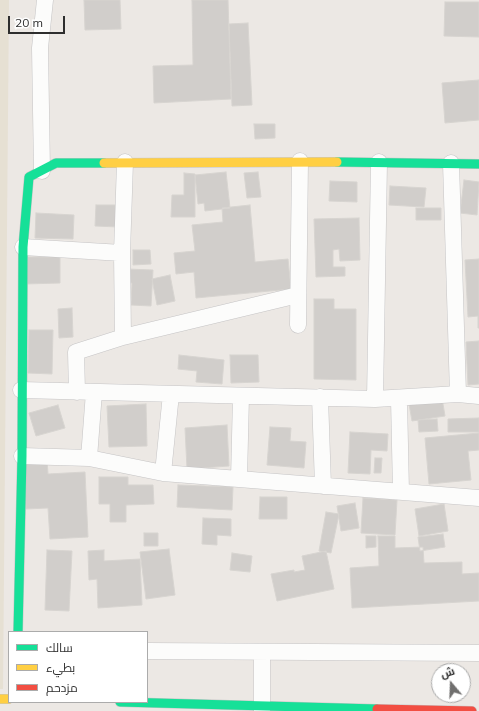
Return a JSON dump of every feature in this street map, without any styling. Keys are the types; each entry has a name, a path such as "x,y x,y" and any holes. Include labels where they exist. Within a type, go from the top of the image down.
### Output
{"street":[{"path":"42,171 40,48 45,0"},
{"path":"298,325 300,161"},
{"path":"18,631 22,456 21,390 23,247 29,177 56,163 300,161 479,164"},
{"path":"123,337 122,253 126,162"},
{"path":"375,399 379,162"},
{"path":"451,163 458,394"},
{"path":"23,247 122,253"},
{"path":"77,392 76,352 123,337 298,295"},
{"path":"21,390 375,399 399,399 458,394 479,396"},
{"path":"89,458 94,392"},
{"path":"163,473 171,394"},
{"path":"239,479 241,396"},
{"path":"320,398 323,486"},
{"path":"399,399 401,492"},
{"path":"22,456 89,458 163,473 479,498"},
{"path":"148,651 479,653"},
{"path":"262,652 262,708"},
{"path":"144,703 262,708 472,711"}],"shaded area":[{"path":"0,0 9,0 3,689 0,689"}],"building":[{"path":"84,0 120,0 121,29 85,30"},
{"path":"192,0 228,0 231,99 154,103 153,66 193,65"},
{"path":"445,2 479,2 479,37 444,36"},
{"path":"248,23 252,105 232,106 229,24"},
{"path":"479,80 479,120 445,123 442,83"},
{"path":"254,124 275,124 275,138 255,139"},
{"path":"226,172 230,208 205,211 204,203 198,204 195,175"},
{"path":"258,172 261,197 247,198 244,173"},
{"path":"184,173 195,174 195,217 171,217 172,195 184,195"},
{"path":"464,180 479,182 477,215 460,213"},
{"path":"330,181 357,182 357,202 329,201"},
{"path":"390,186 426,188 424,207 389,205"},
{"path":"96,205 119,205 118,227 95,226"},
{"path":"250,205 255,262 288,259 291,289 196,298 194,272 176,274 174,253 195,251 192,225 223,222 222,208"},
{"path":"416,208 441,208 441,220 416,220"},
{"path":"36,213 74,215 73,239 35,238"},
{"path":"359,218 360,260 340,261 339,249 333,250 333,267 345,267 345,276 316,277 314,219"},
{"path":"133,250 150,250 151,264 133,265"},
{"path":"25,257 60,257 60,283 25,284"},
{"path":"479,259 478,328 478,316 468,317 465,260"},
{"path":"127,269 153,270 151,306 131,305 132,283 126,283"},
{"path":"170,275 175,301 157,305 152,279"},
{"path":"314,299 334,299 334,309 356,309 356,380 314,379"},
{"path":"72,308 73,337 59,338 58,309"},
{"path":"29,330 53,330 52,374 28,373"},
{"path":"479,341 479,384 468,385 466,342"},
{"path":"179,355 224,360 222,384 196,382 197,371 178,369"},
{"path":"230,355 258,355 259,382 231,383"},
{"path":"442,398 445,416 412,421 409,404"},
{"path":"146,404 147,446 109,447 107,406"},
{"path":"58,405 65,428 36,436 29,413"},
{"path":"479,418 479,432 448,432 448,419"},
{"path":"437,419 438,431 419,432 418,420"},
{"path":"227,425 229,466 187,469 185,428"},
{"path":"270,427 291,428 290,441 306,442 304,468 267,465"},
{"path":"350,432 388,434 387,451 371,450 370,474 348,473"},
{"path":"479,433 479,450 468,451 471,480 429,484 425,438"},
{"path":"375,458 382,458 381,473 374,473"},
{"path":"47,459 48,474 85,472 88,537 50,539 48,508 26,509 24,460"},
{"path":"99,477 128,477 128,485 153,485 154,504 126,505 126,522 110,522 110,504 99,504"},
{"path":"178,485 233,487 232,510 177,507"},
{"path":"260,497 287,497 287,519 259,519"},
{"path":"363,498 397,500 395,535 361,533"},
{"path":"355,503 359,528 341,531 337,506"},
{"path":"444,504 448,531 419,536 415,509"},
{"path":"326,512 339,514 331,553 319,551"},
{"path":"203,518 231,519 231,536 217,535 217,545 202,544"},
{"path":"144,533 158,533 158,546 144,546"},
{"path":"443,534 445,547 420,551 418,537"},
{"path":"366,536 376,536 376,547 366,548"},
{"path":"378,536 395,536 395,548 423,547 424,563 462,562 462,574 479,573 479,601 352,608 350,568 379,566"},
{"path":"169,549 175,595 146,599 140,552"},
{"path":"47,550 72,551 69,611 45,610"},
{"path":"104,550 104,561 140,559 142,605 98,608 97,579 89,580 88,551"},
{"path":"326,551 334,589 277,601 271,574 294,570 294,572 305,570 302,556"},
{"path":"232,553 252,556 250,572 230,570"}],"traffic: fast":[{"path":"337,162 479,164"},
{"path":"18,631 22,456 23,247 29,177 56,163 104,163"},
{"path":"148,703 377,709"}],"traffic: slow":[{"path":"104,163 337,162"},
{"path":"0,699 8,699"}],"traffic: jam":[{"path":"377,709 472,711"}]}
